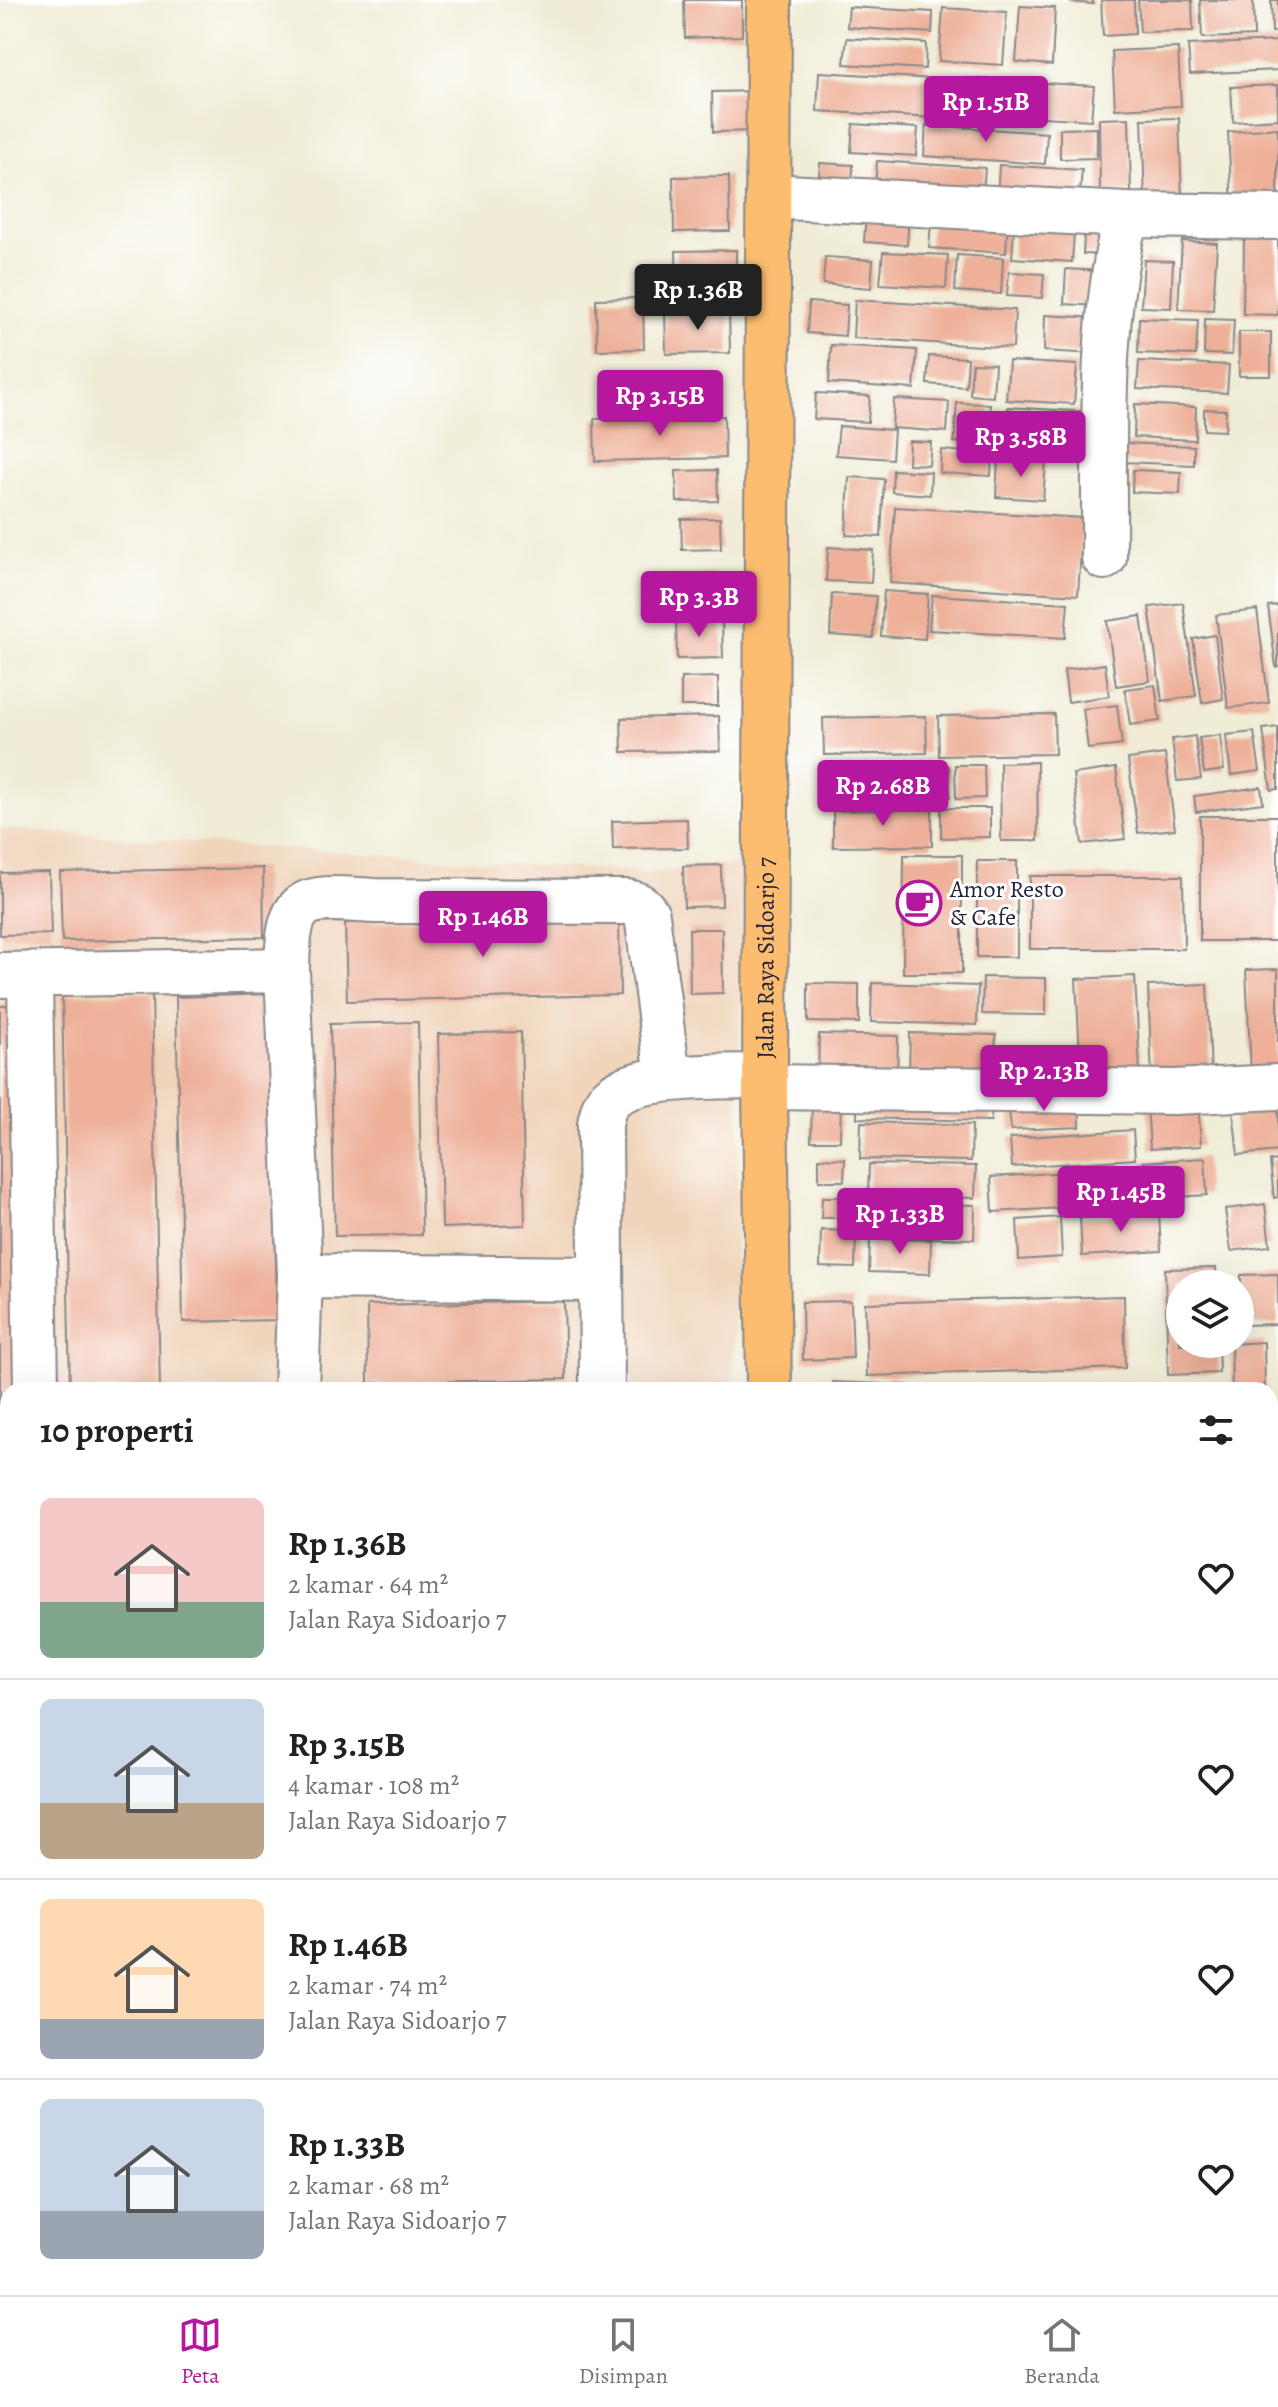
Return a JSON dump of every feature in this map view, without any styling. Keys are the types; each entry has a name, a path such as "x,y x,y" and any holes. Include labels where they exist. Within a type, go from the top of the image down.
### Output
{"main road":[{"name":"Jalan Raya Sidoarjo 7","path":"769,0 765,1082 769,1382"}],"street":[{"path":"768,196 1126,215 1278,217"},
{"path":"1104,557 1105,348 1126,215"},
{"path":"296,1382 300,1276 287,935 299,907 316,900 636,904 647,915 668,1077"},
{"path":"36,1382 15,975 287,970"},
{"path":"602,1382 600,1124 608,1101 619,1092 668,1077 1174,1092 1278,1087"},
{"path":"300,1276 601,1279"}],"shaded area":[{"path":"0,829 647,873 744,864 733,1382 0,1382"}],"building":[{"path":"684,0 742,0 742,36 685,38"},
{"path":"1093,0 1093,4 1070,2"},
{"path":"1101,0 1134,0 1135,34 1103,36"},
{"path":"1138,0 1192,0 1193,31 1140,32"},
{"path":"1200,0 1253,0 1254,36 1202,38"},
{"path":"1271,0 1278,0 1278,31 1272,32"},
{"path":"1020,6 1055,8 1052,65 1016,62"},
{"path":"849,7 933,12 932,33 847,27"},
{"path":"943,8 1007,12 1003,65 939,61"},
{"path":"847,38 926,43 925,69 844,64"},
{"path":"1278,41 1278,70 1190,74 1188,45"},
{"path":"1178,48 1181,106 1115,109 1112,51"},
{"path":"819,72 951,80 949,119 817,111"},
{"path":"963,78 1094,86 1091,120 961,112"},
{"path":"1278,85 1278,119 1233,122 1231,87"},
{"path":"760,91 761,131 713,132 712,92"},
{"path":"1129,118 1131,192 1100,193 1099,119"},
{"path":"1179,118 1182,199 1145,200 1142,119"},
{"path":"853,124 918,128 916,156 851,152"},
{"path":"926,125 1047,133 1045,164 924,156"},
{"path":"1097,128 1097,158 1060,159 1060,129"},
{"path":"1278,128 1278,201 1232,204 1228,132"},
{"path":"877,161 985,168 983,194 875,188"},
{"path":"820,163 853,165 852,192 818,189"},
{"path":"999,165 1082,170 1079,202 997,197"},
{"path":"729,176 730,231 674,232 673,177"},
{"path":"932,211 1008,216 1006,253 929,248"},
{"path":"866,212 909,215 907,245 864,242"},
{"path":"1015,214 1075,218 1072,262 1012,258"},
{"path":"1085,218 1106,219 1104,255 1083,254"},
{"path":"1244,237 1278,237 1278,315 1243,314"},
{"path":"1182,241 1217,243 1213,310 1178,309"},
{"path":"736,250 736,290 677,291 676,251"},
{"path":"883,252 948,255 946,288 880,284"},
{"path":"957,255 1003,258 1001,294 955,291"},
{"path":"825,257 873,260 871,288 823,284"},
{"path":"1144,260 1173,261 1171,308 1141,307"},
{"path":"1066,269 1100,271 1098,306 1064,304"},
{"path":"1009,272 1044,274 1042,298 1007,296"},
{"path":"643,298 644,349 597,350 596,299"},
{"path":"855,300 1015,310 1013,348 853,338"},
{"path":"809,302 847,305 845,336 807,333"},
{"path":"729,310 730,353 666,354 665,311"},
{"path":"1045,315 1097,318 1095,354 1044,351"},
{"path":"1139,318 1198,320 1196,355 1138,353"},
{"path":"1205,319 1234,320 1232,355 1204,354"},
{"path":"1239,332 1271,332 1271,376 1239,376"},
{"path":"831,345 917,350 914,389 829,383"},
{"path":"929,356 968,358 966,387 927,384"},
{"path":"1009,361 1077,365 1074,404 1006,400"},
{"path":"1139,361 1229,365 1227,393 1137,389"},
{"path":"972,363 995,364 993,397 970,395"},
{"path":"816,393 870,396 868,422 814,419"},
{"path":"894,399 949,402 947,432 892,428"},
{"path":"957,403 990,404 988,444 954,442"},
{"path":"1135,404 1196,407 1195,440 1134,437"},
{"path":"1008,407 1089,412 1087,450 1005,444"},
{"path":"1204,409 1226,410 1225,431 1204,430"},
{"path":"724,416 725,458 595,461 594,419"},
{"path":"839,426 894,430 892,459 836,455"},
{"path":"909,441 931,442 929,465 908,464"},
{"path":"1122,443 1194,446 1194,465 1121,462"},
{"path":"941,450 992,454 991,476 940,473"},
{"path":"998,458 1046,461 1043,500 996,497"},
{"path":"717,470 718,501 677,502 676,471"},
{"path":"893,470 931,472 930,495 892,492"},
{"path":"1133,470 1181,472 1180,494 1132,492"},
{"path":"849,477 884,479 881,537 846,535"},
{"path":"895,507 1083,518 1078,595 890,583"},
{"path":"720,518 721,549 682,550 681,519"},
{"path":"828,547 873,550 871,583 826,581"},
{"path":"715,574 715,607 661,608 660,576"},
{"path":"884,591 928,594 925,639 881,636"},
{"path":"832,594 876,596 873,638 830,635"},
{"path":"932,595 1068,603 1065,638 929,630"},
{"path":"1183,603 1196,696 1162,701 1149,607"},
{"path":"1278,605 1278,666 1276,667 1268,606"},
{"path":"1257,610 1269,703 1228,708 1216,615"},
{"path":"1141,616 1150,681 1116,686 1107,621"},
{"path":"676,619 722,619 723,658 677,659"},
{"path":"1215,635 1223,699 1202,703 1193,639"},
{"path":"1105,664 1109,696 1068,702 1064,670"},
{"path":"718,677 718,706 681,706 681,678"},
{"path":"1155,685 1160,721 1130,725 1125,689"},
{"path":"1117,705 1122,745 1088,749 1083,709"},
{"path":"1054,714 1055,754 939,756 938,716"},
{"path":"719,716 720,751 622,752 621,718"},
{"path":"926,716 927,753 824,755 823,718"},
{"path":"1278,727 1278,789 1271,790 1263,729"},
{"path":"1254,732 1260,771 1231,775 1226,735"},
{"path":"1220,735 1224,770 1204,773 1199,738"},
{"path":"1195,736 1201,779 1177,781 1172,739"},
{"path":"1165,754 1175,829 1138,833 1128,759"},
{"path":"1037,762 1038,841 1001,841 1000,763"},
{"path":"955,765 984,765 985,798 956,799"},
{"path":"949,766 950,797 840,799 840,768"},
{"path":"1116,768 1125,839 1082,844 1073,774"},
{"path":"1261,787 1263,803 1196,812 1194,796"},
{"path":"941,808 990,808 990,837 941,838"},
{"path":"932,809 932,846 833,847 833,811"},
{"path":"1200,816 1278,816 1278,941 1200,941"},
{"path":"687,819 688,848 613,849 612,821"},
{"path":"904,855 962,855 962,973 903,973"},
{"path":"977,861 1017,861 1017,957 977,957"},
{"path":"721,865 722,906 684,907 683,866"},
{"path":"263,868 264,937 62,941 60,872"},
{"path":"49,872 51,934 0,935 0,873"},
{"path":"1030,876 1183,876 1184,949 1030,949"},
{"path":"619,916 620,995 347,1001 345,923"},
{"path":"689,929 722,929 723,993 690,994"},
{"path":"1278,969 1278,1072 1251,1074 1246,970"},
{"path":"1135,976 1140,1072 1081,1075 1076,979"},
{"path":"983,977 1046,978 1046,1015 982,1014"},
{"path":"808,983 859,984 859,1023 808,1022"},
{"path":"872,983 978,986 977,1025 871,1022"},
{"path":"1207,984 1211,1074 1152,1077 1148,986"},
{"path":"152,993 160,1382 70,1382 62,995"},
{"path":"271,994 277,1320 183,1322 176,997"},
{"path":"10,1005 18,1382 0,1382 0,1006"},
{"path":"418,1022 422,1235 335,1236 330,1024"},
{"path":"521,1032 525,1225 442,1228 438,1034"},
{"path":"910,1033 996,1035 994,1077 909,1076"},
{"path":"819,1034 898,1036 897,1080 818,1079"},
{"path":"857,1092 992,1095 991,1121 857,1118"},
{"path":"1079,1096 1080,1127 1011,1130 1008,1099"},
{"path":"812,1097 841,1098 840,1141 811,1141"},
{"path":"1198,1099 1201,1146 1150,1149 1147,1103"},
{"path":"1278,1105 1278,1151 1238,1155 1233,1111"},
{"path":"861,1122 972,1125 971,1161 860,1159"},
{"path":"1133,1130 1135,1159 1012,1167 1010,1138"},
{"path":"819,1158 845,1159 844,1181 819,1181"},
{"path":"1205,1158 1207,1195 1145,1199 1143,1162"},
{"path":"1278,1160 1278,1197 1274,1198 1270,1161"},
{"path":"869,1164 976,1166 975,1198 868,1196"},
{"path":"1129,1168 1131,1204 993,1212 991,1177"},
{"path":"822,1197 851,1197 851,1218 821,1218"},
{"path":"886,1203 975,1205 974,1239 885,1237"},
{"path":"1265,1204 1270,1246 1231,1251 1225,1209"},
{"path":"1159,1212 1161,1251 1082,1256 1080,1218"},
{"path":"1060,1217 1062,1257 1019,1260 1017,1220"},
{"path":"821,1230 856,1231 855,1268 820,1267"},
{"path":"870,1239 931,1240 930,1274 869,1272"},
{"path":"1165,1269 1216,1270 1166,1270 1166,1304"},
{"path":"1278,1274 1278,1324 1254,1325 1254,1275"},
{"path":"1124,1296 1125,1368 867,1376 865,1303"},
{"path":"564,1301 566,1379 368,1382 367,1305"},
{"path":"851,1301 853,1358 803,1360 802,1302"},
{"path":"1264,1342 1265,1382 1232,1382 1231,1358 1254,1358 1254,1343"},
{"path":"1168,1358 1218,1358 1219,1373 1168,1375"}],"place":[{"name":"Amor Resto & Cafe","path":"919,903"}]}
